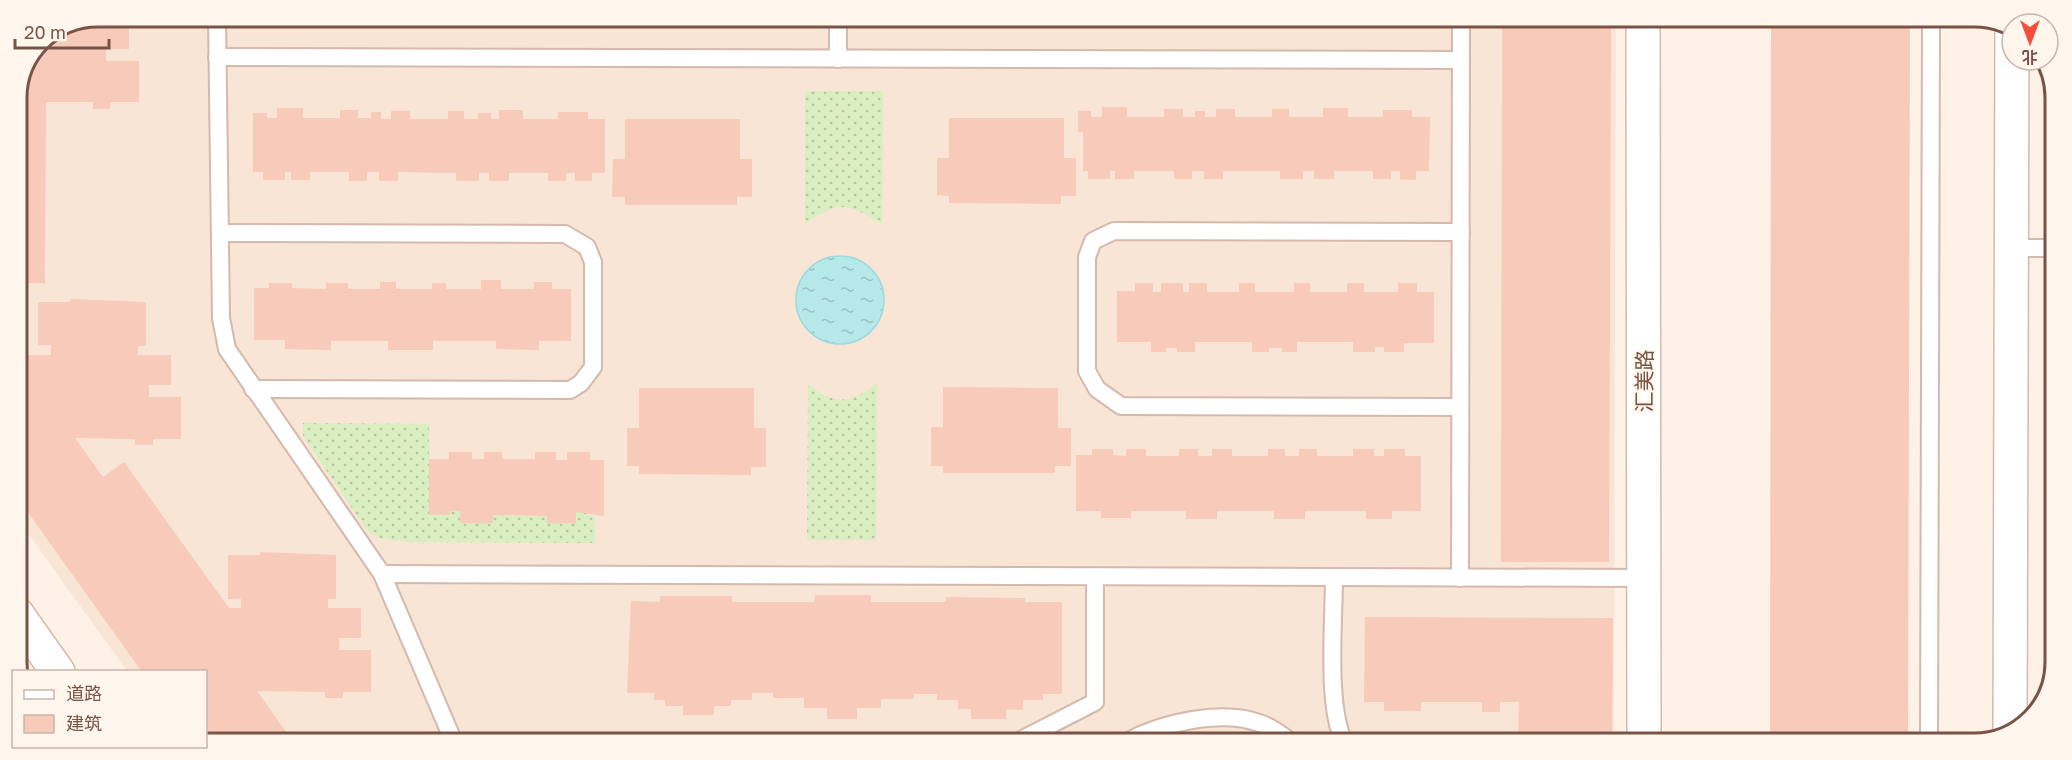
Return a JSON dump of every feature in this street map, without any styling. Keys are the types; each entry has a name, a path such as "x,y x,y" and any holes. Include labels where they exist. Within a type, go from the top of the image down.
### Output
{"street":[{"name":"汇美路","path":"1643,27 1644,733"},
{"path":"2010,723 2012,72"},
{"path":"27,628 57,670"}],"lane":[{"path":"217,27 221,318 227,349 382,574 450,733"},
{"path":"838,27 838,59"},
{"path":"1460,578 1461,27"},
{"path":"1929,733 1931,27"},
{"path":"217,57 1461,60"},
{"path":"1460,407 1121,406 1097,389 1087,372 1087,257 1093,241 1114,231 1461,232"},
{"path":"220,233 565,234 587,247 593,262 593,367 581,383 570,390 253,389"},
{"path":"2011,248 2045,248"},
{"path":"382,574 1644,578"},
{"path":"1035,733 1095,702 1095,576"},
{"path":"1334,577 1334,708 1340,733"},
{"path":"1150,733 1177,722 1218,717 1258,722 1276,733"}],"shaded area":[{"path":"98,27 1616,27 1614,733 207,733 207,670 126,670 27,532 28,84 39,58 58,39 71,32"}],"green space":[{"path":"805,91 883,91 882,224 851,208 843,207 827,211 805,224"},
{"path":"808,383 825,396 842,400 859,395 877,383 876,540 807,540"},
{"path":"303,423 429,424 429,515 450,515 450,511 460,511 460,523 493,523 493,515 547,516 547,523 575,523 576,512 588,512 588,515 595,516 595,543 411,542 377,538 366,529 303,436"}],"water":[{"path":"831,256 849,256 865,263 877,275 884,291 884,309 877,325 865,337 849,344 831,344 815,337 803,325 796,309 796,291 803,275 815,263"}],"building":[{"path":"129,27 129,49 106,49 106,61 139,61 139,102 110,102 110,109 93,109 93,102 46,102 45,283 27,283 27,98 32,71 48,48 71,32 84,28"},
{"path":"1502,27 1611,27 1609,562 1501,562"},
{"path":"1771,27 1910,27 1908,733 1770,733"},
{"path":"1102,107 1127,107 1127,117 1164,117 1164,109 1183,109 1183,117 1195,117 1195,111 1205,111 1205,117 1216,117 1216,109 1235,109 1235,117 1272,117 1272,109 1289,109 1289,117 1323,117 1323,108 1348,108 1348,117 1383,117 1383,110 1412,110 1412,117 1430,117 1429,171 1416,171 1416,180 1400,179 1400,171 1391,171 1391,179 1373,179 1373,171 1334,171 1334,179 1314,179 1314,171 1303,171 1303,179 1280,179 1280,171 1223,171 1223,179 1204,179 1204,171 1192,171 1192,179 1174,179 1174,171 1134,171 1134,179 1115,179 1115,171 1110,171 1110,179 1088,179 1088,171 1083,171 1083,132 1078,132 1078,111 1091,111 1091,117 1102,117"},
{"path":"277,108 303,108 303,118 340,118 340,110 358,110 358,118 371,118 371,112 381,112 381,119 391,119 391,111 410,111 410,119 448,119 448,111 464,111 464,119 478,119 478,113 491,113 491,119 499,119 499,110 523,110 523,119 558,119 558,112 588,112 588,119 605,119 605,173 592,173 592,181 575,181 575,173 566,173 566,181 548,181 548,173 509,173 509,181 489,181 489,173 479,173 479,181 456,181 456,173 398,172 398,181 379,181 379,172 367,172 367,181 349,181 349,172 310,172 310,180 291,180 291,172 285,172 285,180 263,180 263,172 253,172 253,113 267,113 267,118 277,118"},
{"path":"949,118 1064,118 1064,158 1076,158 1076,196 1061,196 1061,204 949,203 949,196 937,195 937,158 949,158"},
{"path":"625,119 740,119 740,159 752,159 752,197 737,197 737,205 625,205 625,197 612,197 613,159 625,159"},
{"path":"481,280 501,280 501,289 534,289 534,282 552,282 552,289 571,289 571,341 539,341 539,350 496,349 496,341 433,341 433,350 388,350 388,341 331,341 331,350 285,349 285,340 254,340 254,288 269,288 269,283 292,283 292,288 326,289 326,283 348,283 348,289 380,289 380,282 396,282 396,289 432,289 432,283 446,283 446,289 481,289"},
{"path":"1135,283 1153,283 1153,292 1161,292 1161,283 1183,283 1183,292 1189,292 1189,283 1207,283 1207,292 1239,292 1239,283 1255,283 1255,292 1294,292 1294,283 1310,283 1310,292 1347,292 1347,283 1364,283 1364,292 1398,292 1398,283 1417,283 1417,292 1434,292 1434,343 1404,343 1404,352 1384,352 1384,347 1375,347 1375,352 1353,352 1353,342 1297,342 1297,352 1282,352 1282,348 1269,348 1269,352 1252,352 1252,342 1195,342 1195,352 1177,352 1177,348 1166,348 1166,352 1151,352 1151,342 1117,342 1117,291 1135,291"},
{"path":"70,299 146,302 146,346 138,346 138,355 171,355 171,385 149,385 149,397 181,397 181,439 153,439 153,445 135,445 135,439 75,438 103,477 124,462 229,608 241,608 241,599 228,599 228,555 260,555 260,552 336,555 336,599 328,599 328,608 361,608 361,638 339,638 339,650 371,650 371,692 343,692 343,698 325,698 325,692 257,691 287,733 207,733 207,670 141,670 27,511 27,355 51,355 51,345 38,345 38,302 70,302"},
{"path":"943,387 1058,388 1058,428 1071,428 1071,466 1055,466 1055,473 943,473 943,466 931,466 931,427 943,427"},
{"path":"639,388 754,388 754,428 766,428 766,467 751,467 751,475 639,474 639,466 627,466 627,428 639,428"},
{"path":"1092,449 1113,449 1113,455 1126,456 1126,449 1146,449 1146,456 1179,456 1179,449 1198,449 1198,456 1212,456 1212,449 1232,449 1232,456 1268,456 1268,449 1285,449 1285,456 1299,456 1299,449 1317,449 1317,456 1353,456 1353,449 1374,449 1374,456 1384,456 1384,449 1405,449 1405,456 1421,456 1421,511 1392,511 1392,519 1366,519 1366,511 1305,511 1305,519 1274,519 1274,511 1217,511 1217,519 1186,519 1186,511 1131,511 1131,518 1101,518 1101,511 1076,511 1076,455 1092,455"},
{"path":"449,452 472,452 472,459 484,459 484,452 502,452 502,459 535,459 535,452 556,452 556,460 567,460 567,452 590,452 590,460 604,460 604,516 576,512 576,523 547,523 547,516 493,515 493,523 460,523 460,511 450,511 450,515 429,515 429,459 449,459"},
{"path":"815,595 871,595 871,602 946,602 946,597 1025,598 1025,602 1062,602 1062,694 1043,694 1043,700 1023,700 1023,710 1006,709 1006,719 971,719 971,709 958,709 958,700 937,700 937,694 914,694 914,699 881,699 881,708 857,708 857,719 827,719 827,708 804,708 804,698 773,698 773,693 752,693 752,700 731,700 731,706 714,706 714,715 683,715 683,706 665,706 665,700 654,700 654,693 627,693 631,601 660,602 660,596 732,596 732,602 814,602"},
{"path":"1365,617 1613,618 1612,733 1518,733 1519,702 1500,702 1500,712 1482,712 1482,702 1421,702 1421,711 1384,711 1384,702 1364,702"}]}
